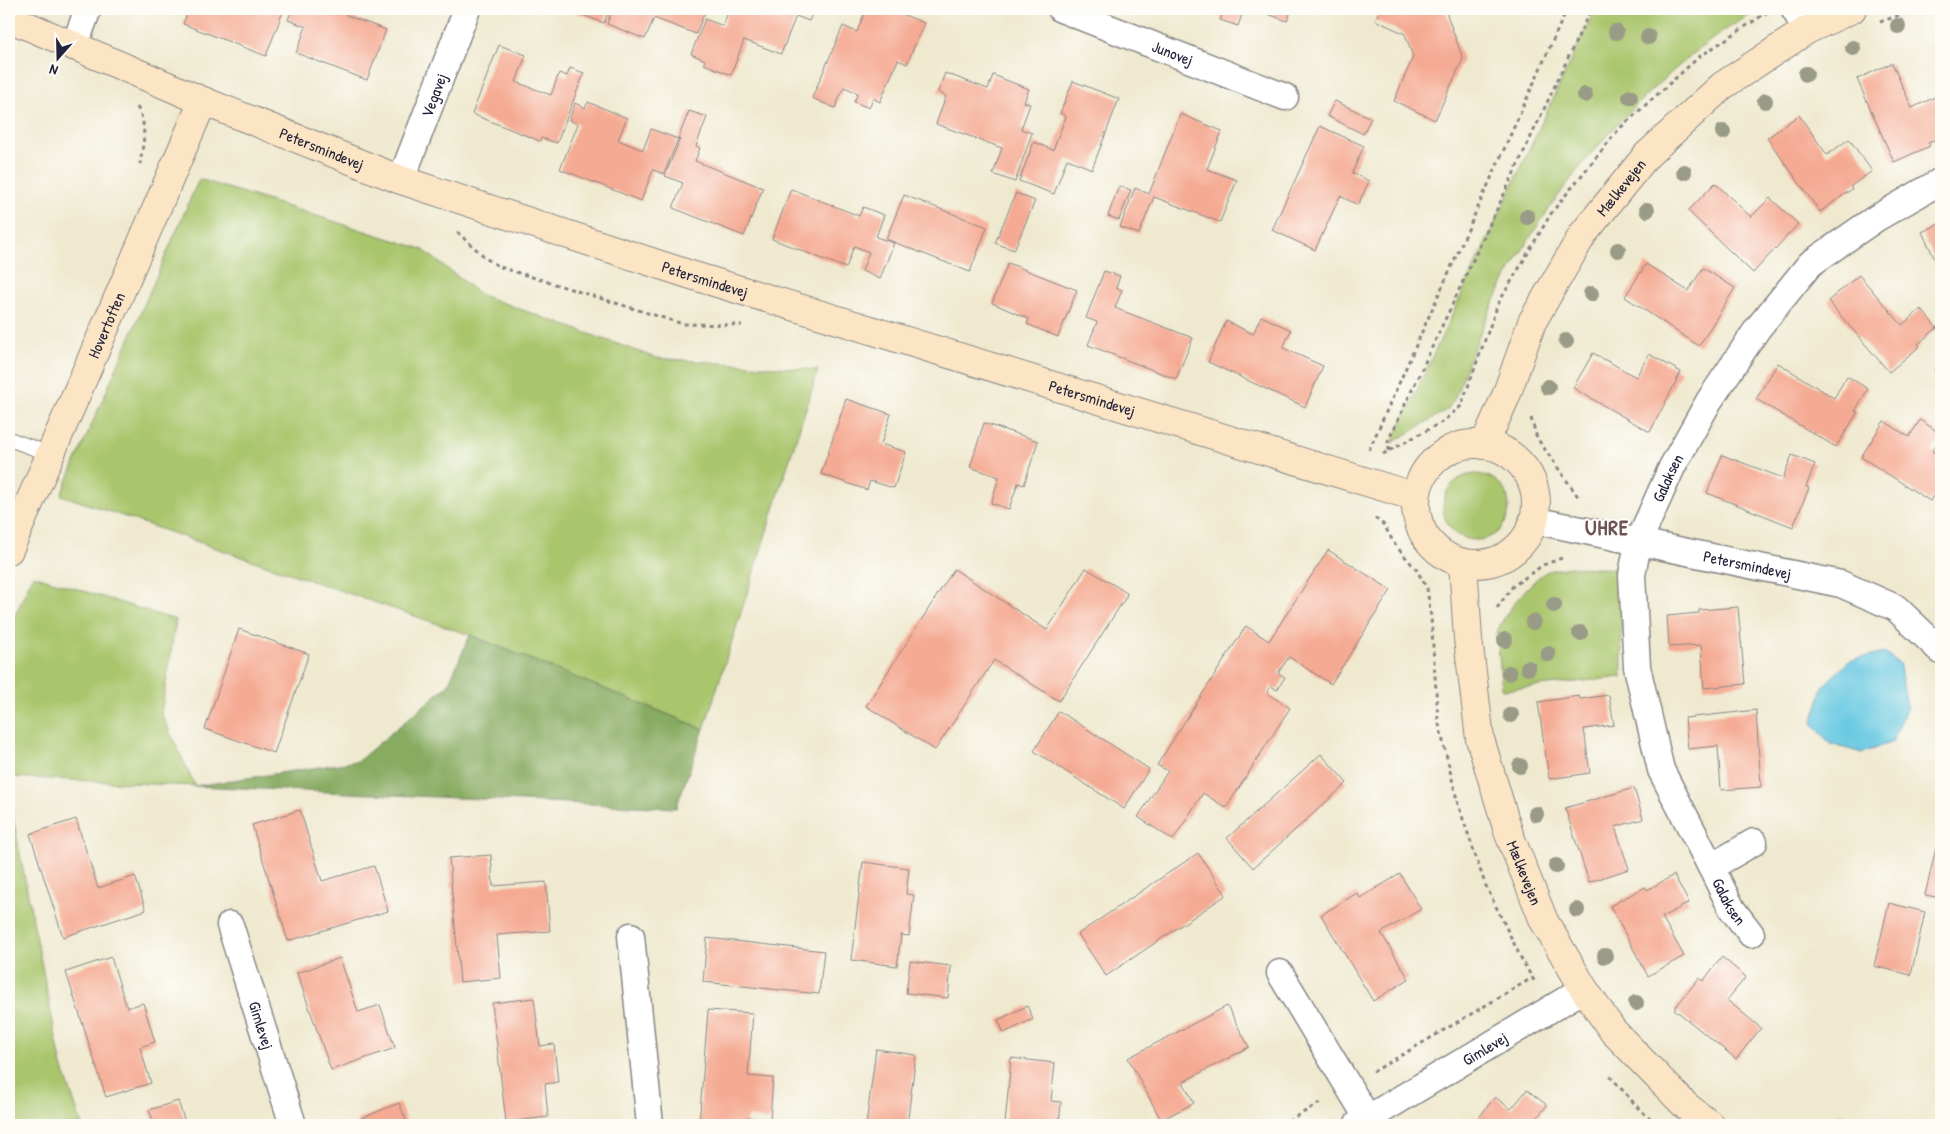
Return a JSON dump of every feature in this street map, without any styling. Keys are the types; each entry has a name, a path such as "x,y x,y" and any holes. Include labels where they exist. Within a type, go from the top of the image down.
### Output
{"street":[{"path":"74,47 88,9"},
{"name":"Vegavej","path":"401,180 467,9"},
{"name":"Junovej","path":"1061,9 1285,97"},
{"name":"Mælkevejen","path":"1484,446 1506,396 1532,322 1583,234 1647,155 1722,86 1801,19 1852,9"},
{"name":"Petersmindevej","path":"9,18 203,101 401,180 691,275 1416,497"},
{"name":"Hovertoften","path":"9,550 203,101"},
{"name":"Galaksen","path":"1751,934 1732,909 1661,770 1637,667 1632,576 1638,543 1672,467 1709,401 1758,328 1810,264 1875,219 1941,181"},
{"path":"1484,446 1498,449 1510,456 1521,466 1529,478 1534,492 1533,520 1527,534 1518,546 1506,556 1485,563 1463,563 1449,558 1436,550 1426,539 1416,512 1416,497 1419,484 1425,472 1445,453 1457,447 1484,446"},
{"name":"Petersmindevej","path":"1533,520 1841,584 1896,608 1941,652"},
{"name":"Mælkevejen","path":"1463,563 1468,639 1480,739 1509,834 1544,921 1584,989 1613,1031 1685,1105 1710,1125"},
{"name":"Galaksen","path":"1711,867 1754,842"},
{"name":"Gimlevej","path":"230,925 293,1125"},
{"path":"632,936 650,1125"},
{"name":"Gimlevej","path":"1280,973 1348,1087 1376,1119 1584,989"}],"lane":[{"path":"9,439 50,454"}],"path":[{"path":"1371,453 1368,449 1567,9"},
{"path":"1388,452 1388,441 1591,9"},
{"path":"1876,24 1917,9"},
{"path":"134,104 139,109 144,123 140,165"},
{"path":"1282,1125 1532,978"}],"green space":[{"path":"1595,9 1760,9 1715,37 1682,64 1619,122 1591,154 1540,222 1517,259 1491,308 1455,398 1448,409 1392,443"},
{"path":"199,179 422,249 481,295 656,358 818,370 704,729 470,635 61,495"},
{"path":"1469,474 1483,474 1495,479 1504,488 1509,500 1507,520 1500,531 1483,540 1469,540 1457,535 1448,526 1443,514 1443,500 1448,488 1457,479"},
{"path":"1569,567 1621,569 1622,677 1502,690 1497,633 1504,618 1517,600 1540,576 1548,571"},
{"path":"33,575 176,620 161,713 195,786 9,777 9,629"},
{"path":"470,635 704,729 676,808 195,786 358,761 448,685"},
{"path":"9,798 61,1063 82,1125 9,1125"},
{"path":"1836,1115 1900,1125 1834,1125"}],"water":[{"path":"1883,652 1899,663 1907,706 1893,742 1862,753 1830,744 1812,723 1823,686 1849,661"}],"building":[{"path":"189,9 284,9 266,56 183,24"},
{"path":"292,9 348,9 346,15 386,30 367,80 296,53 306,27 288,20"},
{"path":"567,9 609,9 604,23"},
{"path":"612,9 706,9 696,34 654,18 645,39 607,24"},
{"path":"729,9 814,9 809,21 796,16 781,54 744,40 731,75 704,64 705,60 691,54 705,19 723,26"},
{"path":"866,9 890,9 924,23 907,64 898,60 880,102 873,98 869,108 854,102 858,93 844,87 835,108 812,98 843,26 857,32"},
{"path":"1225,9 1244,9 1238,26 1220,20"},
{"path":"1254,9 1292,9 1287,21"},
{"path":"1380,9 1445,9 1463,59 1435,120 1394,101 1413,57 1405,34 1375,20"},
{"path":"499,45 526,55 516,82 551,95 559,73 567,76 570,68 584,73 557,143 541,138 540,141 472,114"},
{"path":"1892,63 1912,108 1937,96 1941,105 1941,137 1928,143 1930,146 1894,162 1857,79"},
{"path":"945,73 988,89 993,75 1029,89 1024,102 1030,104 1021,129 1032,133 1015,182 993,174 1002,148 936,124 946,96 938,92"},
{"path":"1073,81 1119,99 1092,169 1067,159 1054,194 1019,181 1034,142 1053,150 1066,116 1060,113"},
{"path":"1335,101 1371,118 1363,134 1327,116"},
{"path":"588,102 627,118 618,140 643,150 651,129 678,139 664,174 653,170 641,201 560,169 578,124 569,120 575,103 585,108"},
{"path":"689,111 707,117 696,146 700,148 695,161 763,188 744,236 673,208 683,183 665,176 680,139 678,139"},
{"path":"1180,114 1222,131 1207,169 1237,180 1220,222 1154,197 1139,234 1120,227 1135,188 1149,194"},
{"path":"1799,115 1827,155 1849,139 1872,171 1850,187 1852,189 1820,212 1767,138"},
{"path":"1320,126 1364,146 1352,173 1369,181 1358,205 1340,196 1315,250 1272,230"},
{"path":"1715,183 1751,217 1770,198 1798,224 1753,273 1688,211"},
{"path":"1119,186 1131,190 1119,220 1108,216"},
{"path":"791,189 859,216 863,207 884,215 876,237 894,243 880,279 862,271 869,252 854,246 846,268 772,239"},
{"path":"1016,193 1035,201 1014,250 995,243"},
{"path":"904,195 987,227 970,272 886,239"},
{"path":"1941,223 1941,272 1922,232"},
{"path":"1008,263 1077,290 1058,337 1027,324 1029,319 992,303"},
{"path":"1646,264 1688,291 1703,268 1735,288 1699,346 1625,297"},
{"path":"1104,271 1120,276 1116,288 1122,290 1115,308 1193,338 1176,379 1088,345 1097,322 1086,318"},
{"path":"1859,275 1902,325 1921,309 1937,328 1918,344 1920,346 1889,372 1828,301"},
{"path":"1261,316 1291,330 1283,348 1323,366 1305,407 1208,362 1226,321 1253,334"},
{"path":"1593,353 1636,377 1649,354 1681,372 1650,432 1573,388"},
{"path":"1778,363 1834,398 1847,376 1868,389 1855,411 1858,412 1836,447 1756,399"},
{"path":"1941,364 1941,380 1934,369"},
{"path":"846,399 891,414 881,444 906,452 894,488 870,481 867,490 821,474"},
{"path":"1920,420 1941,434 1932,451 1941,457 1941,484 1930,501 1861,457 1884,421 1909,437"},
{"path":"984,423 1038,441 1024,485 1018,483 1009,509 991,503 999,477 970,467"},
{"path":"1722,455 1783,478 1792,455 1815,464 1806,487 1809,488 1793,527 1707,493"},
{"path":"1328,550 1391,590 1331,684 1289,657 1278,673 1285,677 1277,690 1271,686 1267,693 1290,708 1226,808 1203,793 1173,840 1138,817 1168,771 1157,765 1246,626 1269,641"},
{"path":"1086,568 1127,593 1059,701 994,660 935,750 866,706 954,569 1047,630"},
{"path":"1738,607 1745,684 1704,688 1701,645 1669,647 1667,616 1699,613 1699,610"},
{"path":"239,629 309,654 274,753 205,729"},
{"path":"1609,695 1614,725 1584,729 1590,773 1549,779 1538,702 1579,696 1580,699"},
{"path":"1756,710 1761,787 1721,790 1718,746 1688,749 1685,718"},
{"path":"1059,711 1149,769 1124,809 1034,751"},
{"path":"1321,754 1347,783 1253,868 1227,838"},
{"path":"1634,788 1643,819 1615,827 1629,869 1589,882 1565,808"},
{"path":"300,810 322,881 374,866 388,911 288,941 252,825"},
{"path":"76,819 98,888 135,876 146,910 63,937 30,834"},
{"path":"1936,848 1941,850 1941,898 1925,895"},
{"path":"1198,853 1226,895 1106,976 1078,934"},
{"path":"491,855 493,886 546,882 550,931 497,935 501,978 460,982 449,858"},
{"path":"863,862 909,868 906,894 914,895 909,936 901,935 897,966 851,960"},
{"path":"1400,874 1421,909 1381,933 1409,979 1373,1001 1321,915 1357,893 1360,898"},
{"path":"1674,875 1689,903 1662,917 1684,956 1648,976 1610,906 1645,887 1647,890"},
{"path":"1889,903 1925,912 1911,975 1874,966"},
{"path":"707,938 824,951 819,994 703,982"},
{"path":"111,957 127,1008 143,1003 155,1042 140,1047 151,1083 106,1097 66,972"},
{"path":"1722,957 1746,977 1727,1000 1761,1028 1736,1059 1674,1009 1699,978 1703,981"},
{"path":"340,958 358,1012 380,1005 395,1048 331,1070 297,973"},
{"path":"910,961 951,966 948,998 906,993"},
{"path":"534,998 540,1046 554,1044 558,1082 545,1084 548,1117 506,1122 492,1003"},
{"path":"1027,1006 1033,1019 1004,1033 998,1020"},
{"path":"1227,1006 1249,1047 1183,1082 1194,1103 1161,1120 1128,1058"},
{"path":"708,1010 753,1013 748,1076 773,1078 770,1120 747,1117 746,1125 699,1125"},
{"path":"876,1049 916,1055 907,1125 866,1125"},
{"path":"1011,1058 1055,1063 1051,1101 1061,1102 1059,1125 1005,1125"},
{"path":"1527,1090 1547,1105 1532,1125 1473,1125 1495,1097 1511,1109"},
{"path":"178,1101 186,1125 155,1125 149,1110"},
{"path":"399,1103 408,1125 359,1125 357,1120"}],"district":[{"name":"UHRE","path":"1607,527"}]}
